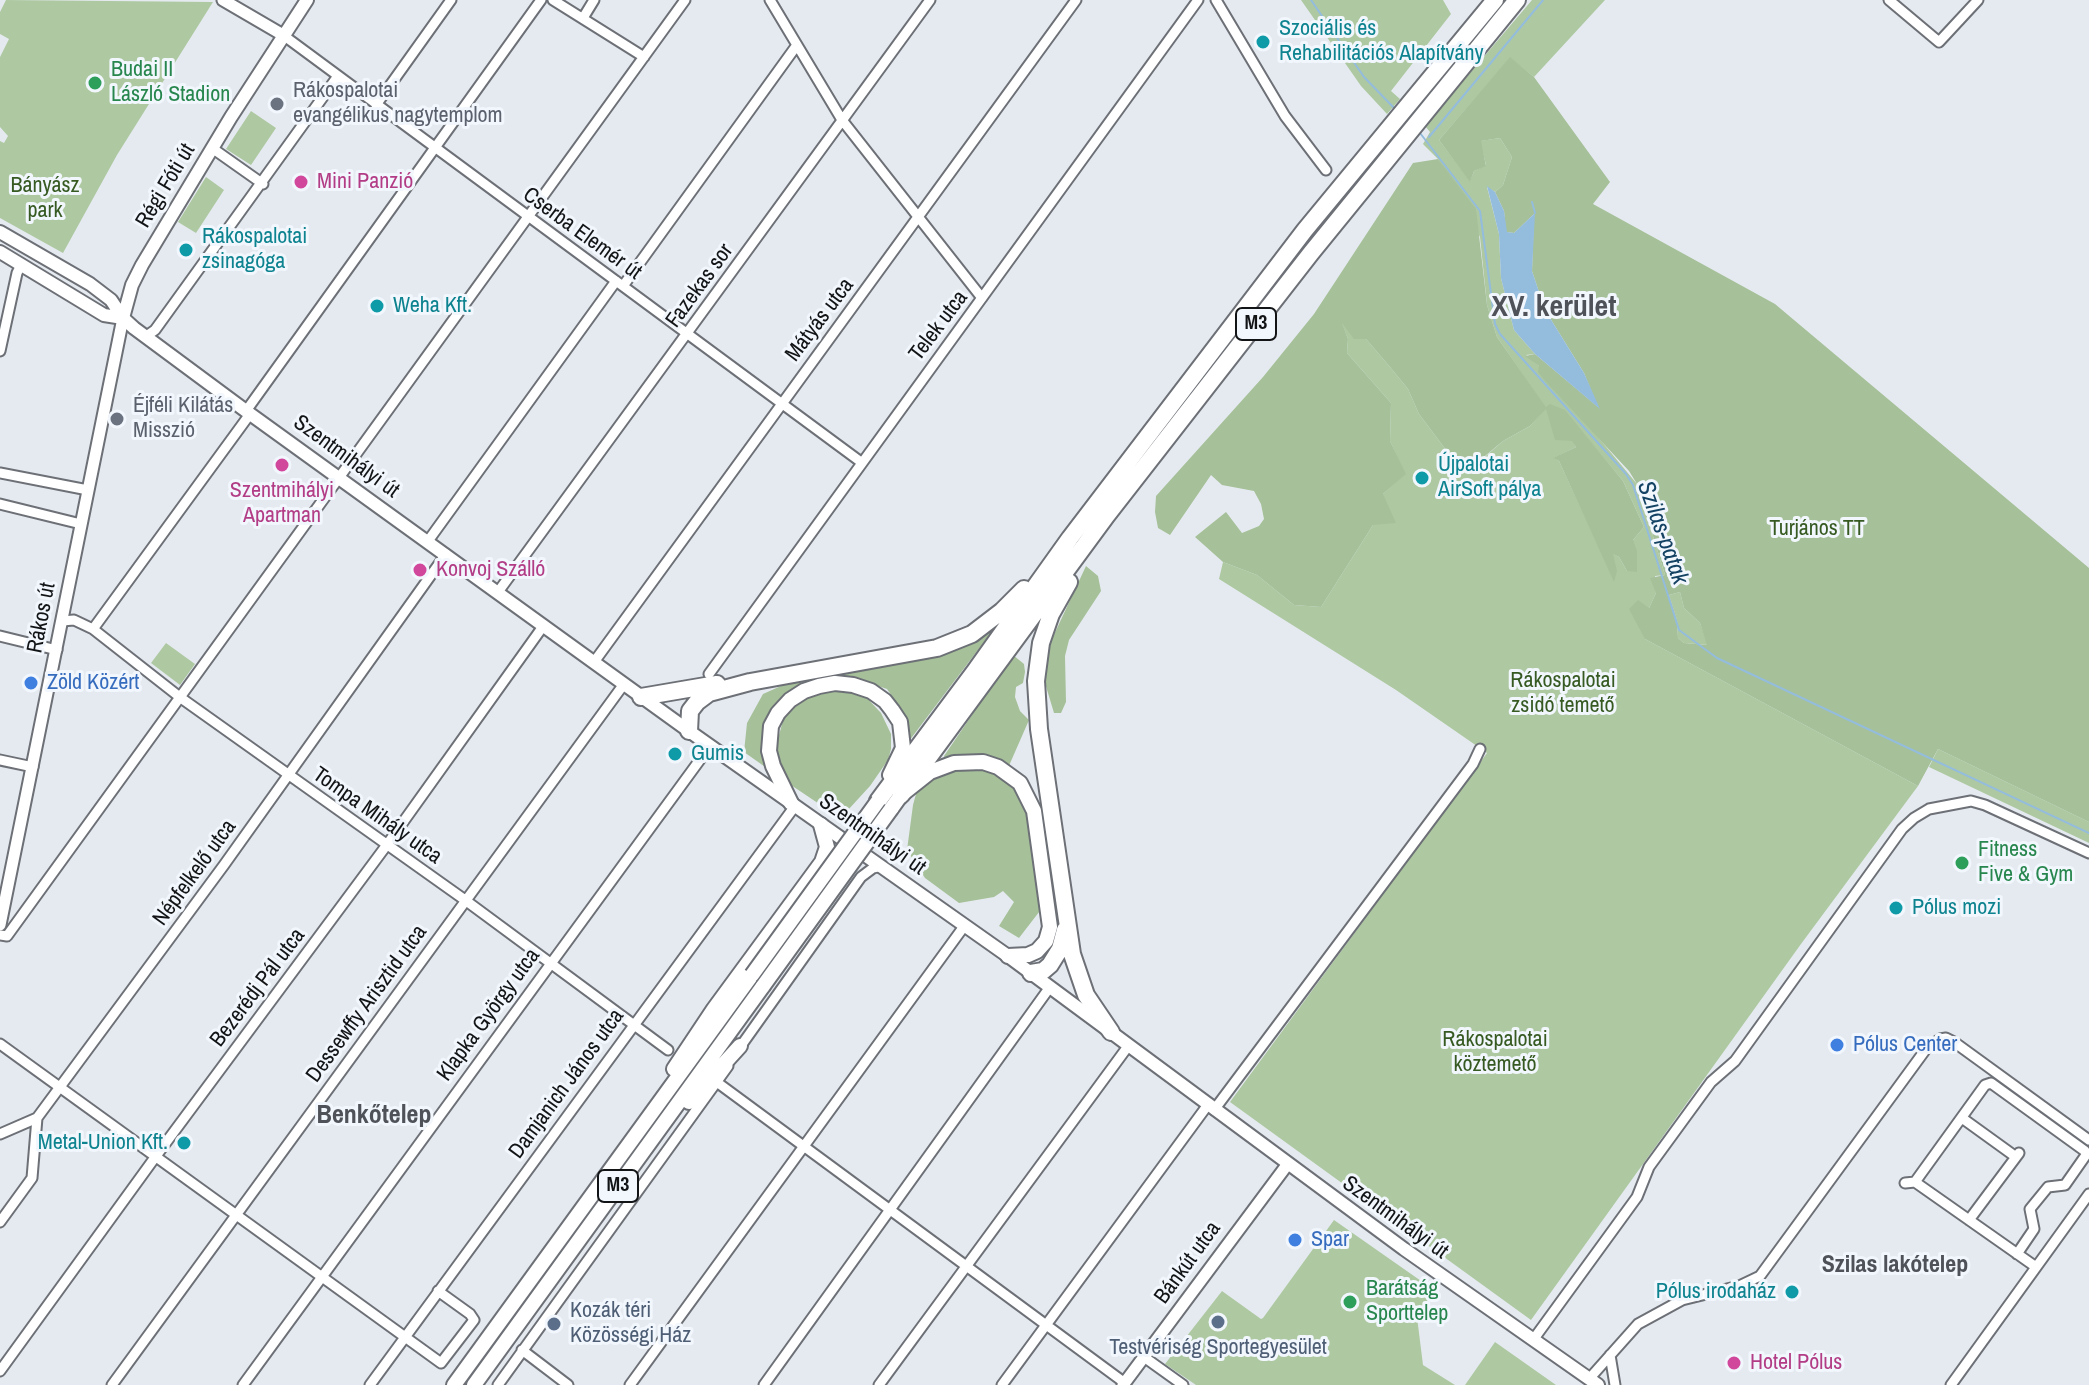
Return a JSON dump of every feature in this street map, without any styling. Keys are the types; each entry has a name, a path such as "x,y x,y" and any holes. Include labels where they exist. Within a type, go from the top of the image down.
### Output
{"highway":[{"name":"M3","path":"884,805 1070,538 1305,230 1495,0"},
{"name":"M3","path":"901,795 1107,515 1422,115 1517,0"},
{"path":"1107,515 1104,528 1051,614 1037,661 1039,729 1077,973 1096,1013 1111,1032"},
{"path":"689,731 690,711 709,693 750,682 918,654 972,634 1002,611 1050,554 1070,538"},
{"path":"641,697 723,683 750,682"},
{"path":"1031,973 1043,971 1056,957 1065,932 1066,916"}],"main road":[{"name":"Régi Fóti út","path":"123,318 132,285 142,265 212,148 307,0"},
{"path":"0,232 111,300 123,318"},
{"path":"0,252 104,315 123,318"},
{"path":"41,276 55,263"},
{"name":"Szentmihályi út","path":"123,318 248,413 641,697 1008,956 1287,1165 1594,1382"},
{"path":"793,804 773,766 769,751 771,726 778,713 804,691 835,683 871,691 885,701 900,722 903,748 884,805"},
{"path":"901,795 930,772 945,765 968,761 998,767 1020,783 1034,811 1050,927 1046,941 1037,951 1028,955 1008,956"},
{"name":"M3","path":"474,1385 752,975 884,805 901,795"},
{"name":"M3","path":"454,1385 763,986 884,805"},
{"path":"640,1144 679,1059 822,862 827,847 821,825"},
{"path":"640,1144 740,1046"}],"street":[{"path":"223,0 283,35"},
{"path":"376,105 451,0"},
{"path":"93,629 541,0"},
{"path":"553,0 644,57"},
{"path":"583,18 594,0"},
{"path":"0,935 7,936 685,0"},
{"path":"770,0 842,120 982,298"},
{"name":"Fazekas sor","path":"498,592 930,0"},
{"name":"Mátyás utca","path":"594,662 1076,0"},
{"name":"Telek utca","path":"709,674 1198,0"},
{"path":"1216,0 1285,116 1326,170"},
{"path":"1889,0 1939,42 1978,0"},
{"name":"Cserba Elemér út","path":"283,35 861,462"},
{"path":"428,541 797,45"},
{"path":"145,337 155,330 263,184 338,76"},
{"path":"212,148 263,184"},
{"path":"0,351 21,265"},
{"name":"Rákos út","path":"0,925 123,318"},
{"path":"0,473 88,490"},
{"path":"0,504 81,524"},
{"name":"Népfelkelő utca","path":"37,1118 288,776 446,554"},
{"name":"Tompa Mihály utca","path":"62,621 74,620 93,629 181,698 465,900 668,1050"},
{"name":"Bezerédj Pál utca","path":"0,1371 386,846 544,625"},
{"path":"0,636 57,650"},
{"name":"Dessewffy Arisztid utca","path":"112,1385 624,684"},
{"name":"Klapka György utca","path":"243,1385 549,962 710,746"},
{"path":"1002,1385 1473,764 1480,749"},
{"path":"0,760 33,767"},
{"path":"1533,1340 1637,1197 1649,1167 1711,1082 1735,1061 1902,829 1914,818 1929,809 1971,801 2089,853"},
{"name":"Damjanich János utca","path":"370,1385 793,804"},
{"path":"498,1385 718,1083 740,1046 861,877 873,868 882,866"},
{"path":"4,907 27,907"},
{"path":"630,1385 965,925"},
{"path":"764,1385 1050,987"},
{"path":"1594,1382 1610,1355 1638,1324 1690,1297 1739,1286 1760,1276 1926,1049 1940,1039 1951,1039 2089,1140"},
{"path":"0,1044 441,1363 474,1320 438,1291"},
{"path":"879,1385 1129,1045"},
{"path":"718,1083 1124,1384"},
{"path":"2017,1254 2034,1229 2030,1209 2048,1187 2065,1185 2086,1155 2085,1151 1991,1083 1985,1085 1910,1182 2036,1267"},
{"path":"0,1134 37,1118 32,1178 0,1222"},
{"path":"1962,1118 2018,1155 1969,1220"},
{"name":"Bánkút utca","path":"1124,1384 1287,1165"},
{"path":"1951,1385 2089,1194"},
{"path":"522,1350 568,1385"},
{"path":"1610,1355 1615,1385"},
{"path":"1144,1357 1183,1385"}],"green space":[{"name":"Bányász park","path":"6,0 213,2 117,155 63,253 0,218 0,141 4,143 8,136 0,127 0,57 9,39 0,34 0,12"},
{"path":"1301,0 1443,0 1451,14 1391,91 1400,99 1387,114 1361,86"},
{"name":"Rákospalotai köztemető","path":"1532,0 1605,0 1534,77 1510,58 1439,140 1470,181 1474,171 1486,165 1480,141 1500,138 1512,157 1503,185 1495,192 1487,187 1499,234 1501,278 1514,330 1535,354 1526,355 1539,366 1637,484 1665,575 1655,576 1656,593 1649,608 1645,639 1918,786 1531,1320 1230,1102 1487,753 1396,690 1219,579 1223,562 1257,575 1294,605 1321,607 1373,525 1383,494 1405,474 1390,441 1391,403 1347,353 1348,339 1340,319 1366,339 1408,389 1419,414 1449,454 1480,461 1503,441 1530,426 1546,408 1497,337 1487,305 1480,237 1438,159 1423,144 1430,132 1425,126","holes":["1583,433 1623,481 1644,527 1633,540 1627,571 1619,557 1612,553 1614,580 1559,461 1554,458 1576,447 1573,441"]},
{"name":"Turjános TT","path":"1510,57 1534,77 1610,182 1593,204 1775,304 2089,568 2089,822 1938,749 1918,786 1645,639 1629,609 1638,600 1649,608 1656,593 1650,578 1665,575 1637,484 1629,471 1545,381 1538,372 1539,366 1525,356 1535,354 1598,407 1584,373 1545,310 1532,271 1534,214 1514,233 1506,232 1504,211 1495,192 1503,185 1512,157 1500,138 1481,141 1486,166 1474,171 1470,182 1439,140","holes":["1680,592 1684,608 1700,623 1707,645 1684,643 1678,638 1677,620 1669,595"]},
{"path":"251,111 276,128 251,165 226,149"},
{"path":"1438,159 1476,209 1487,305 1497,337 1546,407 1550,404 1565,410 1623,481 1644,527 1633,540 1637,551 1637,572 1627,571 1619,557 1613,554 1617,571 1614,582 1559,461 1553,458 1576,447 1572,441 1555,440 1546,409 1530,426 1503,441 1479,461 1449,454 1419,414 1408,389 1366,339 1354,339 1342,323 1348,339 1347,353 1391,403 1390,441 1406,474 1383,494 1396,523 1373,525 1321,607 1294,605 1257,575 1223,562 1195,537 1226,512 1242,533 1259,526 1264,519 1254,491 1222,485 1211,475 1170,535 1158,528 1156,496 1263,377 1314,314 1413,163"},
{"path":"206,177 224,190 196,233 178,222"},
{"path":"1086,566 1098,576 1101,591 1069,640 1065,656 1066,702 1061,713 1054,713 1045,683 1045,654"},
{"path":"1680,592 1684,608 1700,623 1708,645 1684,643 1678,638 1677,620 1669,595"},
{"path":"991,625 990,634 909,741 902,711 887,689 860,680 805,687 778,702 765,719 763,749 768,769 744,752 747,723 763,694 799,678 874,668 953,648"},
{"path":"166,643 195,664 180,685 151,663"},
{"path":"1013,655 1024,664 1023,683 1016,687 1015,697 1020,711 1029,720 1008,768 945,761 944,756"},
{"path":"825,689 856,692 866,697 881,713 891,734 888,760 848,810 846,822 785,781 777,763 776,746 784,717 801,699"},
{"path":"1938,749 2089,822 2089,843 1929,767"},
{"path":"975,764 999,772 1019,787 1030,809 1046,903 1019,938 999,926 1014,902 1003,891 994,897 959,903 925,878 907,850 913,805 923,785 938,773"},
{"name":"Barátság Sporttelep","path":"1334,1220 1434,1290 1417,1317 1423,1365 1455,1385 1196,1385 1165,1364 1222,1291 1263,1318"},
{"name":"Barátság Sporttelep","path":"1495,1342 1556,1385 1465,1385"}],"water":[{"path":"1487,186 1495,192 1504,211 1507,232 1514,233 1535,213 1532,271 1545,310 1584,373 1600,409 1535,354 1514,330 1501,278 1499,234"}],"waterway":[{"name":"Szilas-patak","path":"1311,0 1364,77 1395,109"},
{"path":"1429,137 1543,0"},
{"name":"Szilas-patak","path":"1420,133 1480,211 1495,324 1500,334 1633,485 1679,630 1717,658 2089,833"},
{"path":"1532,202 1535,213"}],"place":[{"name":"Szociális és Rehabilitációs Alapítvány","path":"1263,42"},
{"name":"Budai II László Stadion","path":"95,83"},
{"name":"Rákospalotai evangélikus nagytemplom","path":"277,104"},
{"name":"Mini Panzió","path":"301,182"},
{"name":"Rákospalotai zsinagóga","path":"186,250"},
{"name":"Weha Kft.","path":"377,306"},
{"name":"Éjféli Kilátás Misszió","path":"117,419"},
{"name":"Szentmihályi Apartman","path":"282,465"},
{"name":"Újpalotai AirSoft pálya","path":"1422,478"},
{"name":"Konvoj Szálló","path":"420,570"},
{"name":"Zöld Közért","path":"31,683"},
{"name":"Gumis","path":"675,754"},
{"name":"Fitness Five & Gym","path":"1962,863"},
{"name":"Pólus mozi","path":"1896,908"},
{"name":"Pólus Center","path":"1837,1045"},
{"name":"Metal-Union Kft.","path":"184,1143"},
{"name":"Spar","path":"1295,1240"},
{"name":"Pólus irodaház","path":"1792,1292"},
{"name":"Barátság Sporttelep","path":"1350,1302"},
{"name":"Testvériség Sportegyesület","path":"1218,1322"},
{"name":"Kozák téri Közösségi Ház","path":"554,1324"},
{"name":"Hotel Pólus","path":"1734,1363"}],"district":[{"name":"XV. kerület","path":"1554,308"},
{"name":"Benkőtelep","path":"374,1116"},
{"name":"Szilas lakótelep","path":"1895,1266"}],"park label":[{"name":"Rákospalotai zsidó temető","path":"1563,694"}]}
